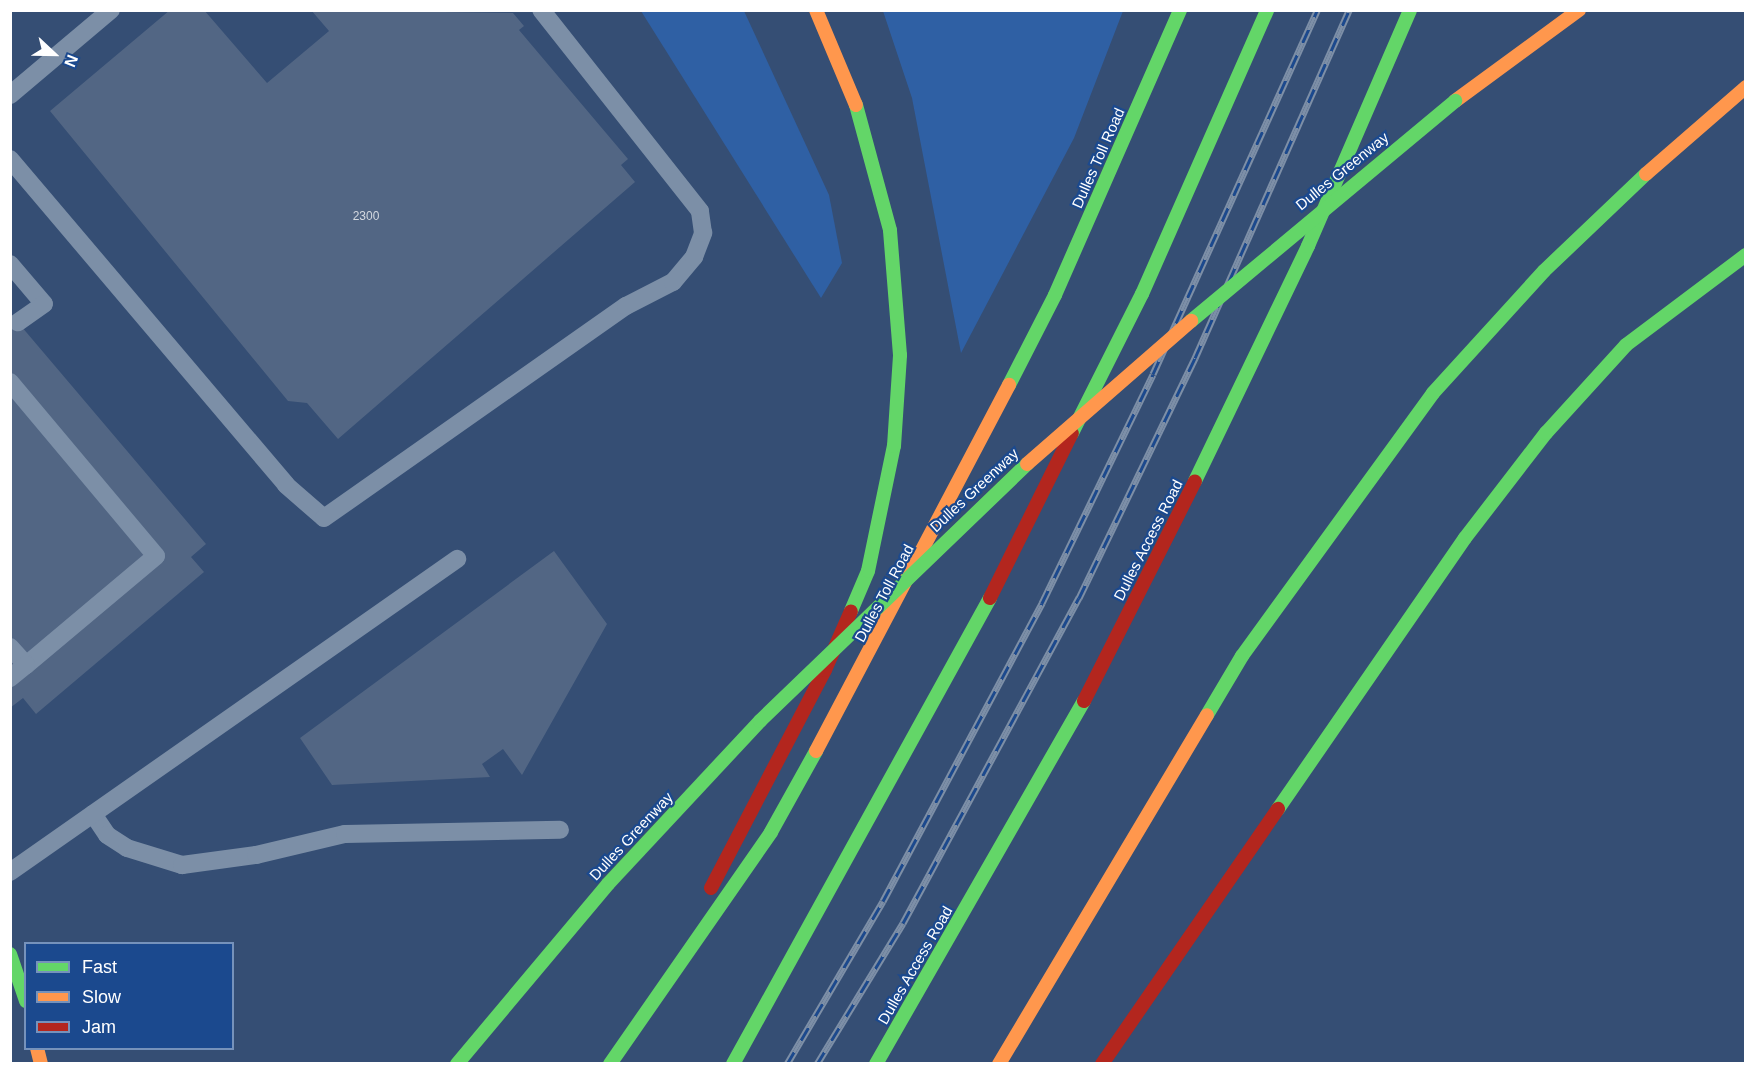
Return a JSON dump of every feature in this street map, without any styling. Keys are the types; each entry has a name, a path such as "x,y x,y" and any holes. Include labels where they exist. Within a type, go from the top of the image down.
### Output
{"main road":[{"path":"668,975 850,614 880,531 894,446 900,355 890,230 860,115 816,10"},
{"name":"Dulles Toll Road","path":"610,1064 668,975 771,832 946,512 1054,295 1180,10"},
{"path":"733,1064 1008,563 1142,294 1267,10"},
{"name":"Dulles Access Road","path":"876,1064 1059,749 1157,559 1308,246 1410,10"},
{"name":"Dulles Greenway","path":"457,1064 608,884 760,721 1040,451 1261,259 1455,101 1579,10"},
{"path":"999,1064 1242,656 1383,457 1433,393 1544,271 1665,156 1746,87"},
{"path":"1102,1064 1458,548 1546,432 1626,345 1746,255"},
{"path":"10,954 24,995"}],"lane":[{"path":"10,95 111,10"},
{"path":"10,159 286,485 324,518 626,306 673,282 694,257 702,233 700,211 541,10"},
{"path":"10,264 44,304 18,322"},
{"path":"10,382 156,556 10,678"},
{"path":"10,872 457,559"},
{"path":"10,647 26,665"},
{"path":"93,814 107,836 127,848 182,865 256,855 345,834 560,830"}],"shaded area":[{"path":"641,11 744,11 829,195 842,263 821,298"},
{"path":"883,11 1123,11 1074,138 961,353 912,98"}],"building":[{"path":"170,10 204,10 267,83 329,31 311,10 513,13 524,26 519,30 628,159 621,165 635,182 338,439 307,403 288,401 50,111"},
{"path":"10,313 206,544 191,557 204,572 36,714 23,698 10,708"},
{"path":"554,551 607,624 522,775 503,749 482,764 490,777 332,785 300,738"}],"railway":[{"path":"787,1064 883,901 1042,603 1153,374 1317,10"},
{"path":"817,1064 903,923 1079,598 1195,358 1349,10"}],"traffic: fast":[{"path":"1009,385 1055,295 1180,10"},
{"path":"1072,433 1142,294 1267,10"},
{"path":"1195,481 1308,246 1410,10"},
{"path":"1191,321 1455,101"},
{"path":"851,611 868,571 894,446 900,355 890,230 856,105"},
{"path":"1207,715 1242,656 1433,393 1544,271 1646,174"},
{"path":"1278,809 1465,538 1546,433 1626,345 1746,255"},
{"path":"760,721 1027,464"},
{"path":"733,1064 990,598"},
{"path":"876,1064 1084,701"},
{"path":"457,1064 608,884 760,721"},
{"path":"610,1064 771,832 816,751"},
{"path":"10,954 24,995"}],"traffic: slow":[{"path":"816,10 856,105"},
{"path":"1455,101 1579,10"},
{"path":"1646,174 1746,87"},
{"path":"1027,464 1191,321"},
{"path":"816,751 1009,385"},
{"path":"999,1064 1207,715"},
{"path":"38,1050 41,1064"}],"traffic: jam":[{"path":"990,598 1072,433"},
{"path":"1084,701 1195,481"},
{"path":"711,888 825,670 851,611"},
{"path":"1102,1064 1278,809"}]}
